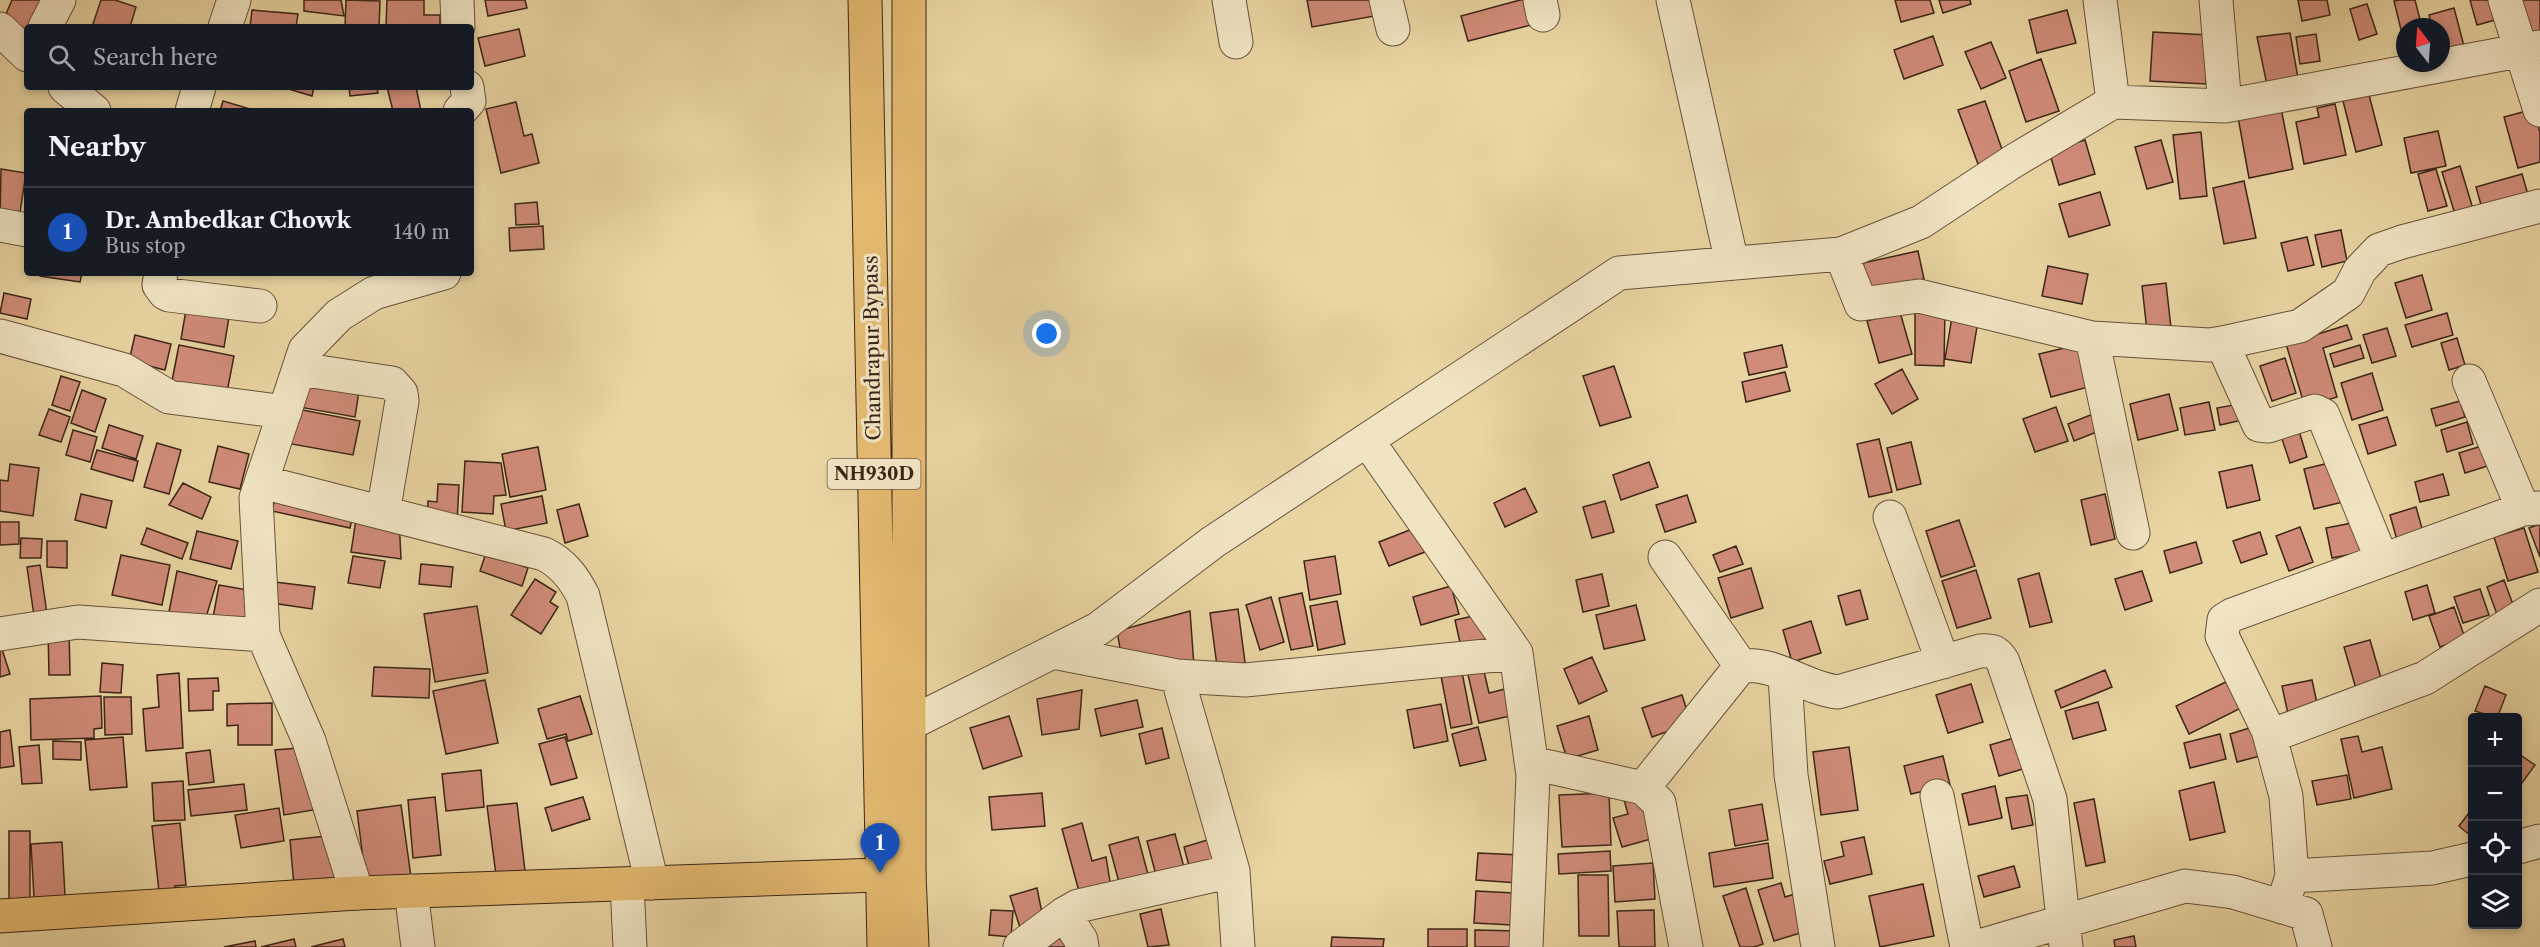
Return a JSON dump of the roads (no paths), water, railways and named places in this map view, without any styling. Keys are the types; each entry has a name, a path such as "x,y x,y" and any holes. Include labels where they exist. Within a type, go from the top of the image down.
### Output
{"main road":[{"name":"Chandrapur Bypass","path":"865,0 895,875 912,947"},
{"name":"Chandrapur Bypass","path":"884,947 895,875 909,724 909,0"},
{"path":"0,916 357,893 895,875"}],"street":[{"path":"47,24 59,0"},
{"path":"226,24 234,0"},
{"path":"457,0 458,24"},
{"path":"1229,0 1236,42"},
{"path":"1672,0 1732,263"},
{"path":"2100,0 2113,102"},
{"path":"2216,0 2225,106"},
{"path":"2505,0 2531,49 2540,110"},
{"path":"909,724 1098,629 1213,542 1619,273 1841,254 1921,222 2012,162 2113,102 2225,106 2531,49"},
{"path":"69,90 90,108"},
{"path":"193,108 198,90"},
{"path":"463,108 469,101 467,90"},
{"path":"1841,254 1861,304 1920,296 2092,338 2209,345 2300,326 2348,293 2360,270 2379,250 2540,206"},
{"path":"0,225 24,229"},
{"path":"160,276 159,285 169,295 260,306"},
{"path":"357,893 309,741 263,635 256,498 305,350 339,315 374,293 434,276"},
{"path":"0,336 124,370 169,397 285,412"},
{"path":"2092,338 2133,533"},
{"path":"2222,343 2259,425 2268,426 2315,411 2323,415 2382,560"},
{"path":"299,369 392,383 401,393 402,401 383,513"},
{"path":"2282,907 2292,876 2287,802 2270,736 2222,636 2224,620 2232,615 2382,560 2531,508 2469,381"},
{"path":"1367,440 1516,653 1532,763 1526,947"},
{"path":"262,482 544,554 555,559 576,582 583,596 640,883 630,947"},
{"path":"1890,517 1943,662"},
{"path":"1665,557 1741,666"},
{"path":"2270,736 2425,678 2540,605"},
{"path":"0,634 78,622 263,635"},
{"path":"1643,788 1741,666 1753,664 1825,691 1838,692 1980,651 1992,650 1999,654 2003,662 2050,798 2065,934"},
{"path":"1053,652 1177,676 1245,680 1516,653"},
{"path":"1177,676 1233,871 1238,947"},
{"path":"1785,676 1792,782 1818,947"},
{"path":"1532,763 1643,788 1659,803 1686,947"},
{"path":"1937,796 1967,947"},
{"path":"2522,846 2540,841"},
{"path":"2292,876 2432,868 2468,860"},
{"path":"1020,947 1078,906 1233,871"},
{"path":"1976,947 2065,934 2185,886 2234,892 2306,914 2315,947"},
{"path":"411,891 418,947"},
{"path":"1064,914 1081,940 1082,947"}],"place":[{"name":"Dr. Ambedkar Chowk","path":"880,873"}]}
